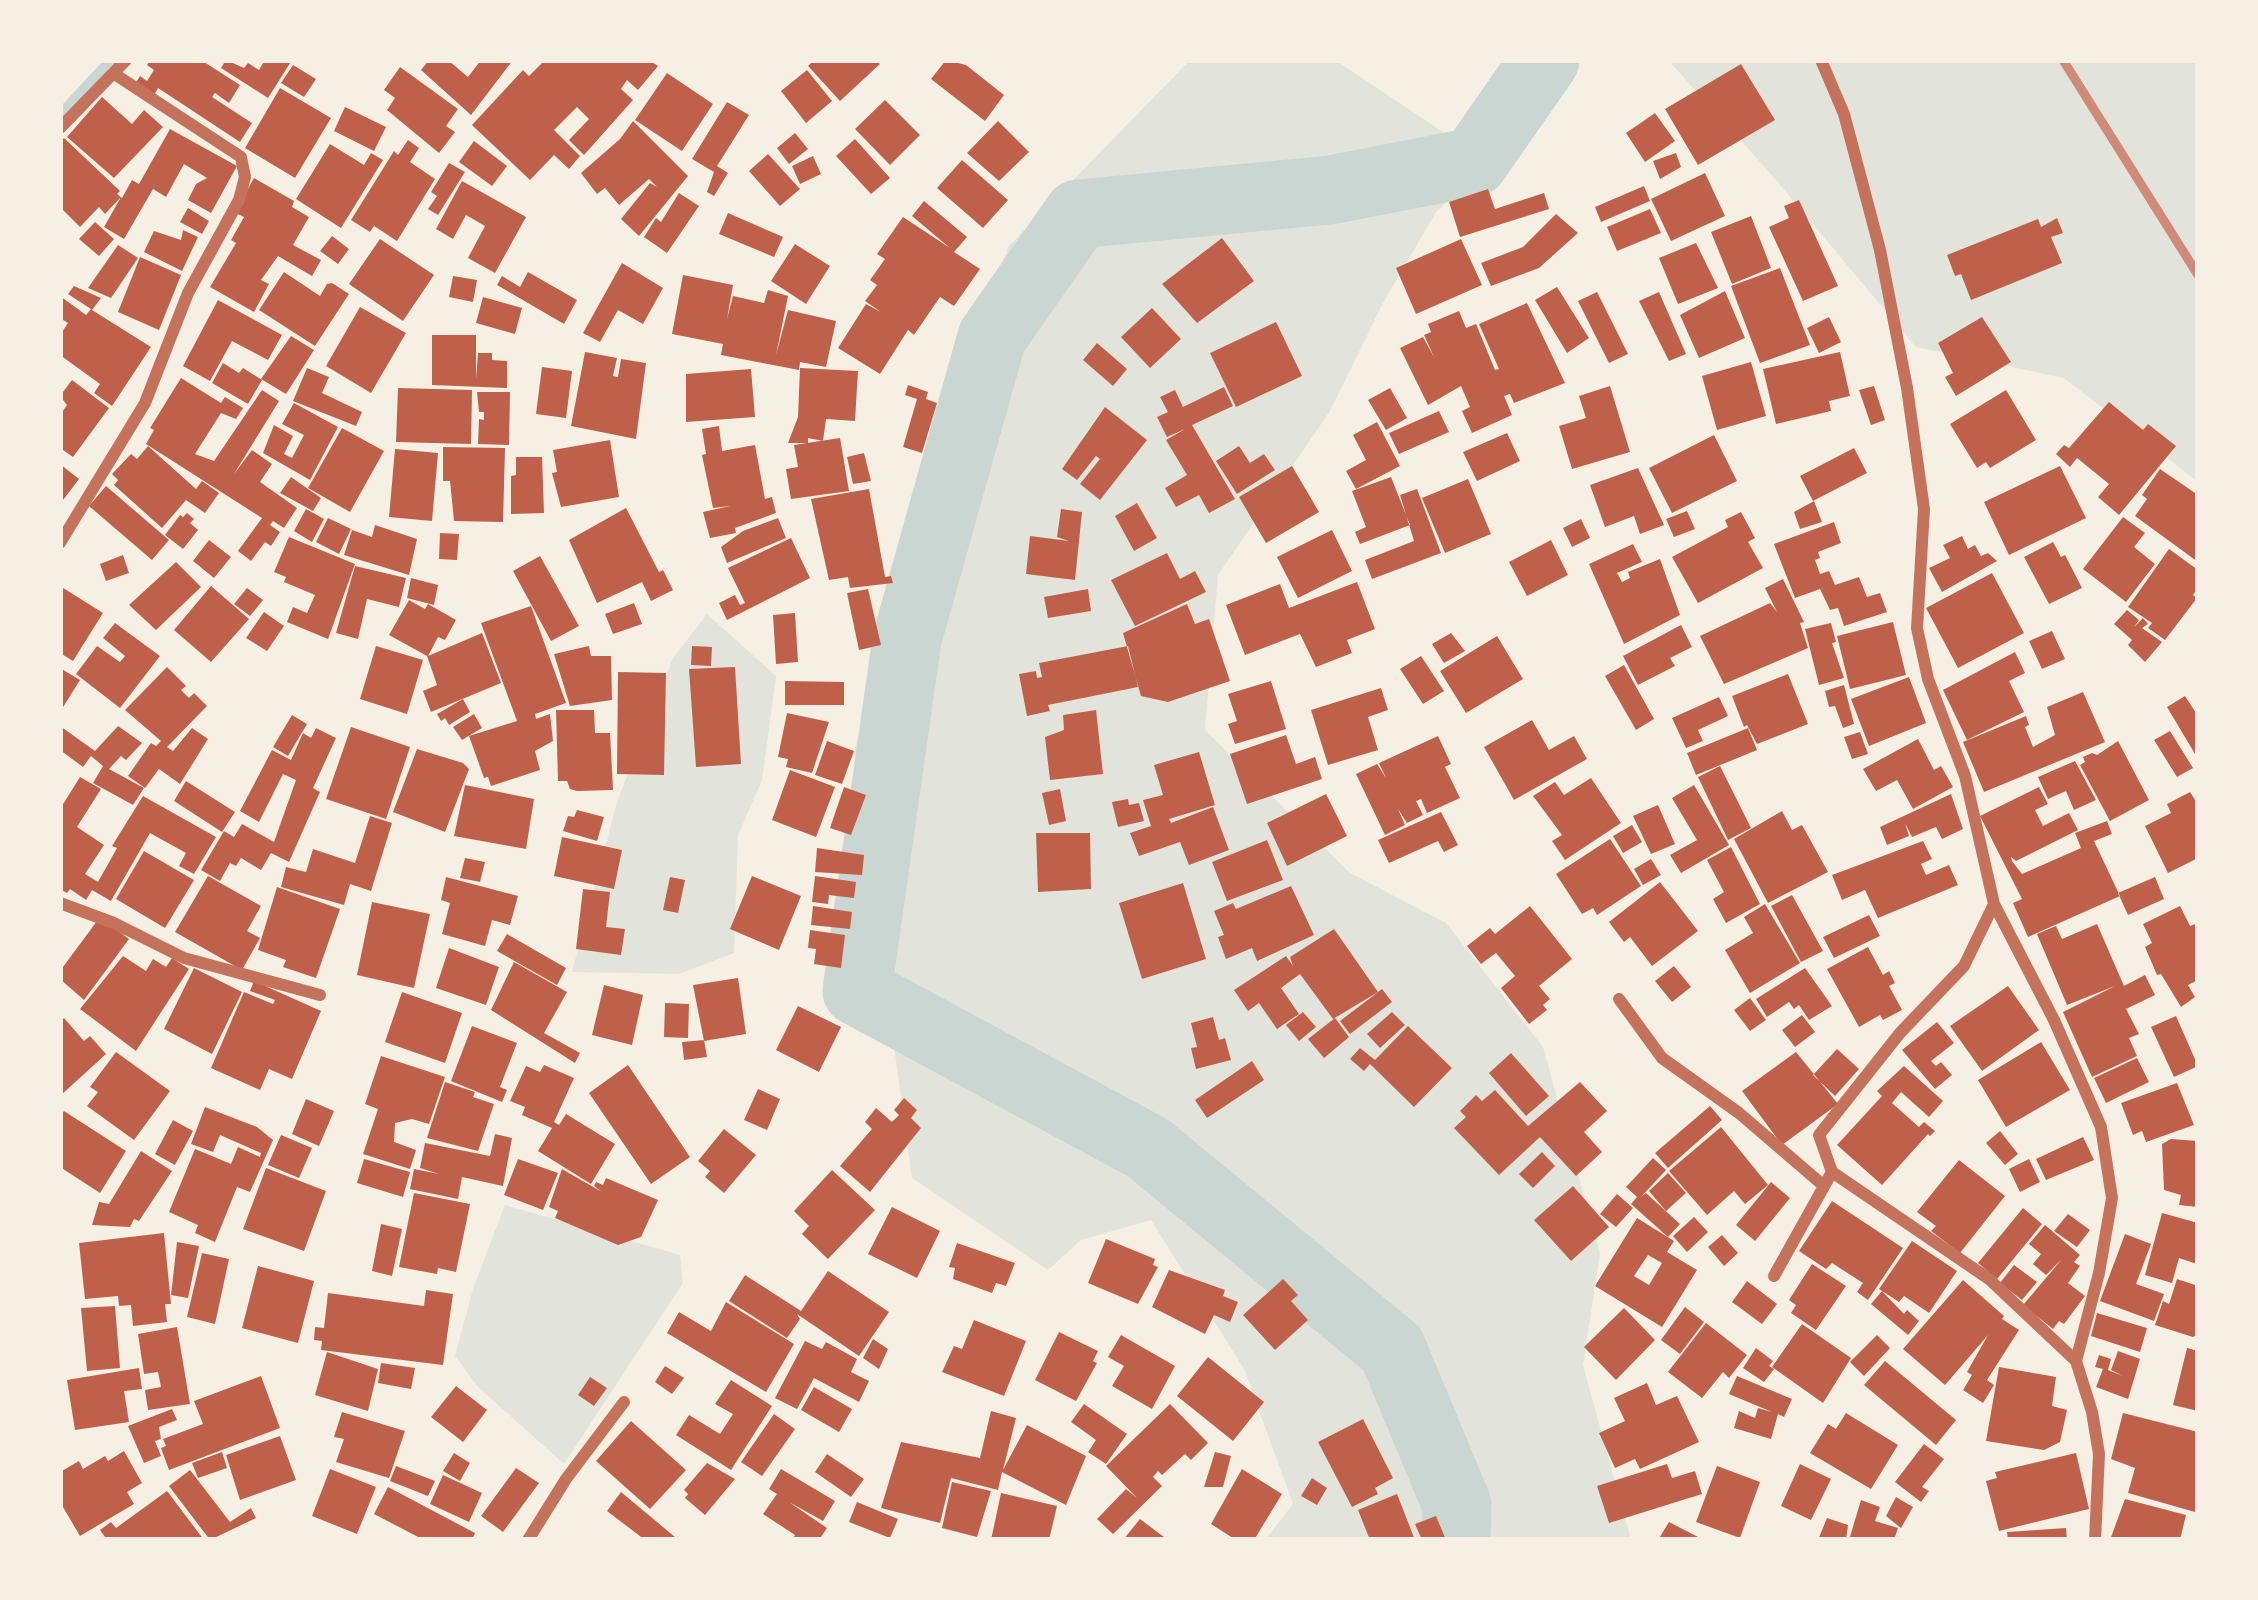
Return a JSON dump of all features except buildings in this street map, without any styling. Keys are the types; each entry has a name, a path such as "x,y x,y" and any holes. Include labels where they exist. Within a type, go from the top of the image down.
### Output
{"street":[{"path":"60,128 126,60"},
{"path":"1821,60 1844,114 1880,250 1906,388 1924,508 1917,628 1924,662 1965,776 1994,904 2054,1020 2101,1126 2112,1198 2076,1361"},
{"path":"60,543 146,403 188,293 245,178 241,157 113,73"},
{"path":"60,903 114,923 184,958 320,995"},
{"path":"1774,1276 1828,1179 1819,1135 1900,1033 1964,966 1994,904"},
{"path":"1619,999 1662,1058 1828,1179 1989,1279 2076,1361 2099,1454 2095,1540"},
{"path":"528,1540 566,1479 624,1402"}],"shaded area":[{"path":"1190,60 1335,60 1488,162 1436,212 1382,305 1330,411 1218,575 1205,730 1350,873 1446,923 1543,1047 1600,1253 1583,1365 1631,1540 1265,1540 1293,1504 1244,1369 1151,1220 1081,1240 1048,1270 912,1178 854,751 1008,247"},
{"path":"1668,60 2198,60 2198,482 2064,378 1916,347"},
{"path":"707,614 776,676 762,780 738,835 734,953 679,974 572,972 617,802 673,658"},
{"path":"505,1205 680,1255 683,1283 564,1464 478,1387 455,1356 473,1289"}],"waterway":[{"path":"60,116 112,60"},
{"path":"1456,1540 1457,1505 1392,1349 1148,1148 857,991 907,639 992,337 1078,214 1330,190 1474,162 1545,60"}],"railway":[{"path":"2063,60 2198,275"}]}
